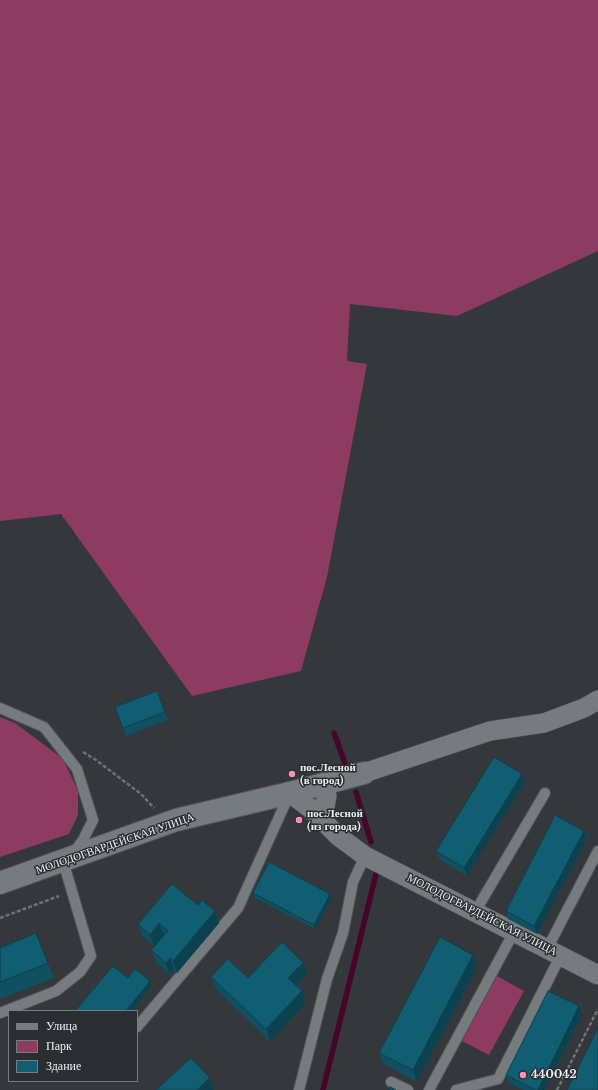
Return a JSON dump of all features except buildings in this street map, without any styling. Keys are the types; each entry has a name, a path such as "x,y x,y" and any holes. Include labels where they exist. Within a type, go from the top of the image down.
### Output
{"street":[{"name":"МОЛОДОГВАРДЕЙСКАЯ УЛИЦА","path":"0,883 169,823 320,786 490,731 544,723 584,708 598,700"},
{"path":"312,810 325,807 327,796 320,786"},
{"name":"МОЛОДОГВАРДЕЙСКАЯ УЛИЦА","path":"290,794 312,810 338,836 365,856 598,975"}],"lane":[{"path":"0,708 44,727 77,769 93,820 83,840 65,860 71,891 91,956 80,972 56,991 0,1013"},
{"path":"138,1026 238,908 290,794"},
{"path":"475,912 546,794"},
{"path":"456,1090 498,1079 598,851"},
{"path":"300,1090 327,979 343,933 353,882 365,856"},
{"path":"429,1090 514,932"},
{"path":"391,1082 408,1090"}],"path":[{"path":"76,748 96,760 141,794 169,823"},
{"path":"0,918 71,891"},
{"path":"557,1090 598,1009"}],"green space":[{"path":"0,0 598,0 598,251 457,316 350,304 347,361 367,364 327,577 301,671 192,696 61,514 0,521"},
{"path":"0,717 15,723 63,759 78,791 78,815 69,834 0,857"},
{"path":"497,976 524,991 489,1055 462,1041"}],"waterway":[{"path":"334,733 345,763"},
{"path":"356,792 371,842"},
{"path":"323,1090 376,874"}],"place":[{"name":"пос.Лесной (в город)","path":"292,774"},
{"name":"пос.Лесной (из города)","path":"299,820"},
{"name":"440042","path":"523,1075"}]}
